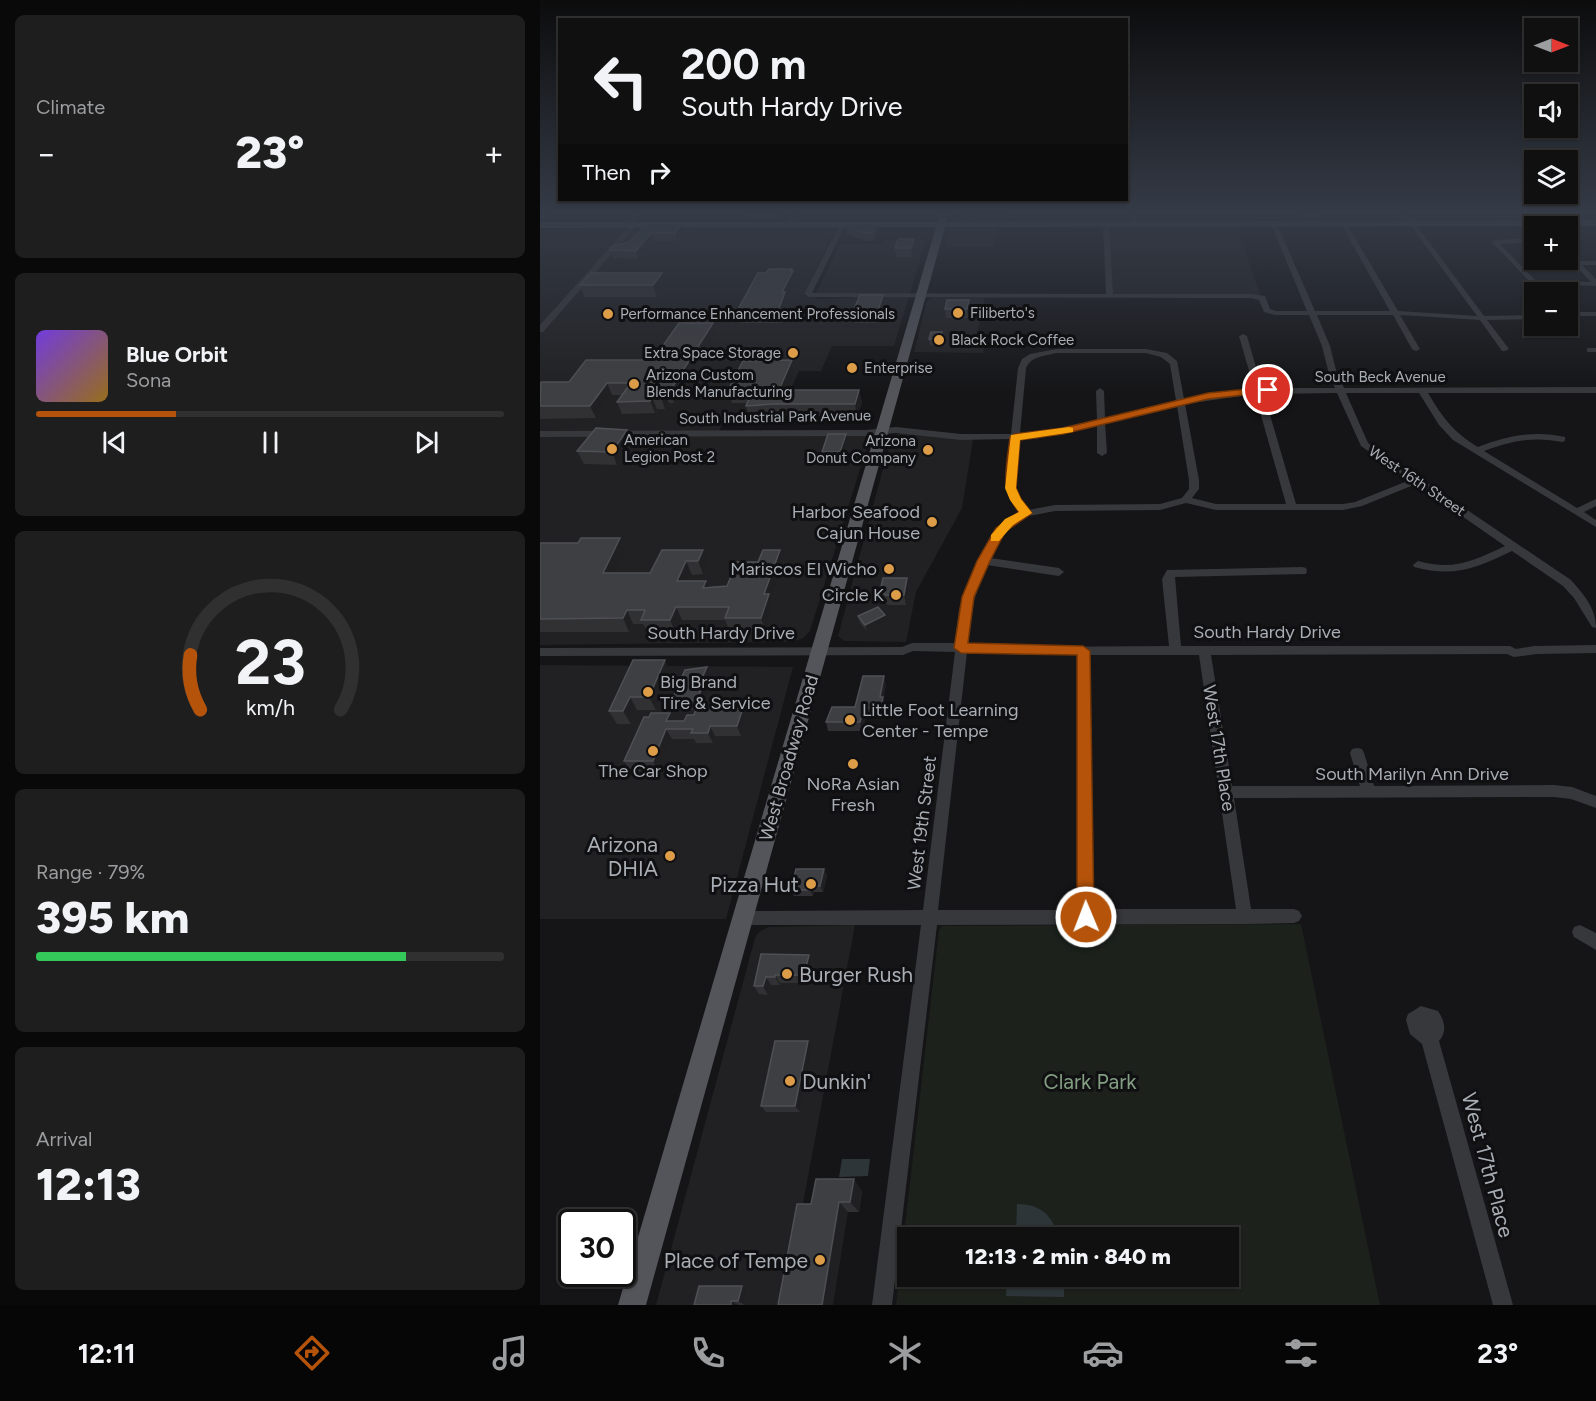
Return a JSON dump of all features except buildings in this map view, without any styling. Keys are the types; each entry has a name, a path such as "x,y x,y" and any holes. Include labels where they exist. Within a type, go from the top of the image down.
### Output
{"main road":[{"name":"West Broadway Road","path":"632,1305 927,272"}],"street":[{"path":"540,330 592,272"},
{"path":"819,272 809,296 1261,297 1270,312 1524,317"},
{"path":"1109,272 1110,296"},
{"name":"West 16th Street","path":"1294,272 1327,348 1330,366 1340,391 1364,444 1571,586 1596,624"},
{"path":"1371,272 1416,349"},
{"path":"1448,272 1505,349"},
{"path":"1520,272 1533,282 1596,284"},
{"path":"1584,272 1596,284"},
{"path":"1578,314 1596,314"},
{"path":"1243,336 1293,507"},
{"path":"1186,500 1192,494 1195,485 1176,366 1167,354 1139,351 1046,352 1030,355 1022,368 1011,488 1015,500 1026,513 1055,508 1160,507 1186,500 1216,507 1353,505 1416,481"},
{"name":"South Beck Avenue","path":"882,430 961,437 1015,437 1058,432 1182,402 1258,390 1596,390"},
{"path":"1422,390 1444,427 1477,451 1596,524"},
{"path":"1100,391 1102,453"},
{"name":"South Industrial Park Avenue","path":"540,426 869,426 882,430"},
{"name":"South Industrial Park Avenue","path":"540,434 866,434 882,430"},
{"path":"1477,451 1519,436 1546,436 1562,439"},
{"path":"1576,512 1596,502"},
{"name":"West 19th Street","path":"882,1305 968,597 1000,530 1026,513"},
{"path":"1418,565 1434,570 1455,571 1513,546"},
{"path":"984,561 1059,572"},
{"path":"1176,651 1168,579 1171,573 1302,571"},
{"name":"South Hardy Drive","path":"540,652 903,651 910,655 961,652 996,655 1023,651 1510,650 1514,653 1534,650 1596,649"},
{"path":"1083,651 1086,917"},
{"name":"West 17th Place","path":"1204,651 1245,917"},
{"path":"1357,753 1369,792"},
{"name":"South Marilyn Ann Drive","path":"1226,792 1554,791 1572,793 1596,802"},
{"path":"744,918 1294,916"},
{"path":"1580,932 1596,942"},
{"name":"West 17th Place","path":"1429,1036 1503,1305"}],"shaded area":[{"path":"540,272 815,272 804,294 819,299 853,298 855,294 816,293 826,272 916,272 894,346 832,346 821,371 799,371 774,425 722,425 717,435 865,436 869,440 810,631 802,639 788,642 540,645"},
{"path":"1109,272 1252,272 1261,297 1110,296"},
{"path":"932,298 985,298 977,334 986,335 983,353 914,352 927,301"},
{"path":"902,433 973,440 962,508 916,592 906,642 844,641 838,636 891,439 893,435"},
{"path":"540,665 793,667 726,919 540,919"},
{"path":"855,925 784,1305 656,1305 755,938 759,932 768,927"},
{"path":"842,1159 870,1159 868,1176 839,1177"},
{"path":"1017,1204 1032,1206 1044,1212 1055,1227 1016,1227"},
{"path":"1006,1287 1064,1287 1064,1297 1006,1296"}],"green space":[{"name":"Clark Park","path":"1301,924 1380,1305 896,1305 898,1287 1239,1287 1239,1227 905,1227 939,930 942,926"}],"slow traffic":[{"path":"995,538 1009,522 1026,513 1015,500 1010,484 1015,437 1069,430"}],"place":[{"name":"Filiberto's","path":"958,313"},
{"name":"Performance Enhancement Professionals","path":"608,314"},
{"name":"Black Rock Coffee","path":"939,340"},
{"name":"Extra Space Storage","path":"793,353"},
{"name":"Enterprise","path":"852,368"},
{"name":"Arizona Custom Blends Manufacturing","path":"634,384"},
{"name":"American Legion Post 2","path":"612,449"},
{"name":"Arizona Donut Company","path":"928,450"},
{"name":"Harbor Seafood Cajun House","path":"932,522"},
{"name":"Mariscos El Wicho","path":"889,569"},
{"name":"Circle K","path":"896,595"},
{"name":"Big Brand Tire & Service","path":"648,692"},
{"name":"Little Foot Learning Center - Tempe","path":"850,720"},
{"name":"The Car Shop","path":"653,751"},
{"name":"NoRa Asian Fresh","path":"853,764"},
{"name":"Arizona DHIA","path":"670,856"},
{"name":"Pizza Hut","path":"811,884"},
{"name":"Burger Rush","path":"787,974"},
{"name":"Dunkin'","path":"790,1081"},
{"name":"Place of Tempe","path":"820,1260"}],"route":[{"path":"1086,917 1083,651 961,648 968,597 996,535 1004,526 1026,513 1015,500 1010,484 1015,437 1063,431 1208,396 1268,390"}]}
